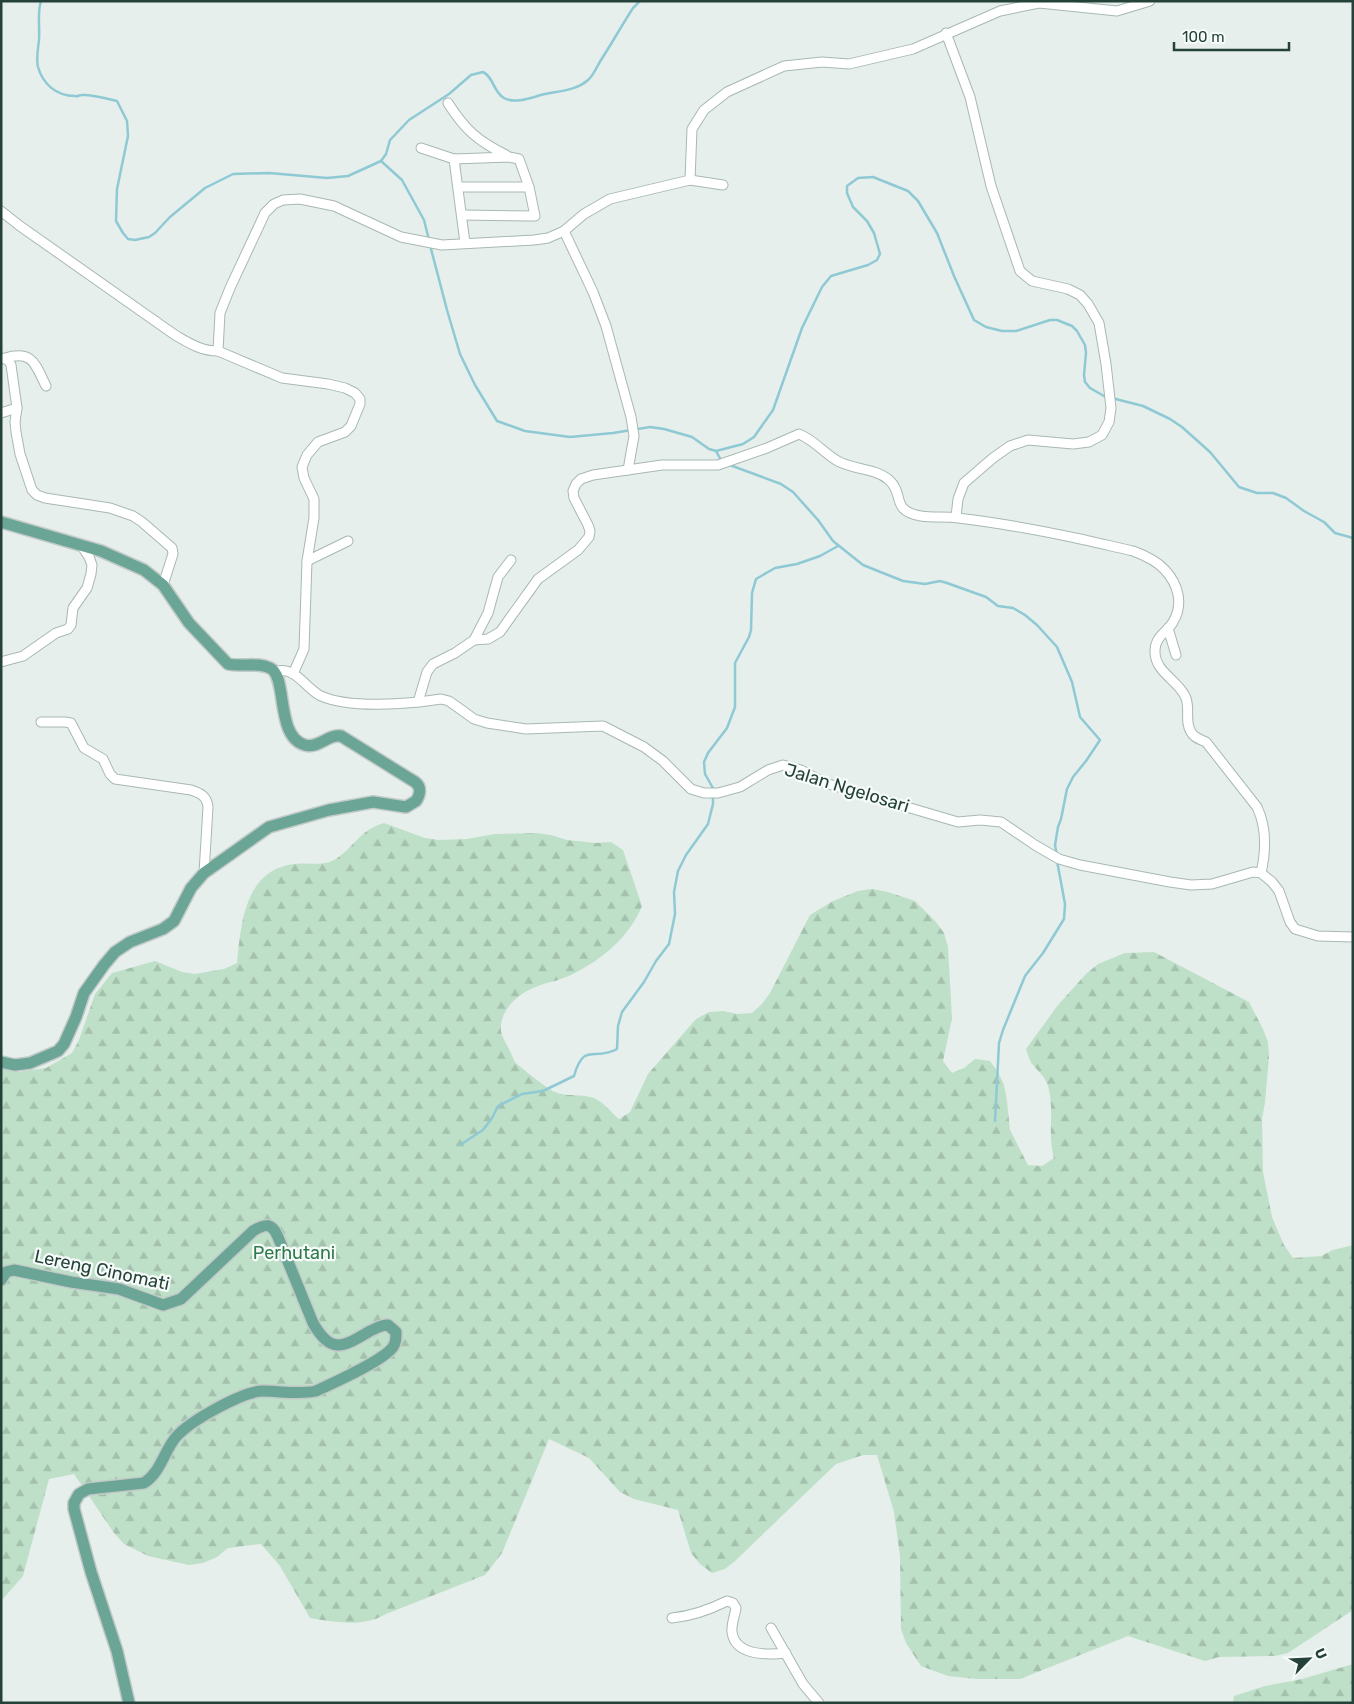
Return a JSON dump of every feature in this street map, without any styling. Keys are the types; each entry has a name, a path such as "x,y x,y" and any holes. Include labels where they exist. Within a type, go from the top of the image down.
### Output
{"main road":[{"path":"1,522 101,551 144,570 163,585 189,623 228,664 272,668 279,682 286,720 291,734 296,741 309,746 316,745 336,735 346,738 417,784 420,790 418,798 406,808 373,802 280,822 259,833 204,873 191,888 174,921 163,929 130,942 115,952 84,994 64,1044 58,1051 30,1063 15,1065 1,1062"},
{"name":"Lereng Cinomati","path":"1,1280 6,1272 14,1270 71,1282 119,1289 163,1305 174,1303 181,1300 253,1231 262,1225 270,1226 275,1230 313,1323 320,1337 328,1344 339,1345 349,1343 385,1325 396,1332 396,1342 391,1350 376,1360 316,1391 305,1393 261,1390 248,1393 223,1404 184,1429 176,1437 155,1473 144,1483 88,1489 76,1498 74,1509 91,1572 112,1634 129,1703"}],"street":[{"path":"690,180 692,129 704,110 727,92 784,66 822,62 849,64 913,49 1000,11 1039,4 1117,11 1150,1"},
{"path":"946,34 970,97 991,186 1020,271 1032,281 1068,289 1080,295 1088,304 1099,323 1111,408 1109,422 1102,434 1089,442 1073,444 1028,440 1010,446 964,483 958,499 956,517"},
{"path":"448,103 468,132 485,145 519,159 529,187 535,216 462,215"},
{"path":"421,148 454,159 509,156"},
{"path":"454,159 466,243"},
{"path":"218,351 220,313 230,288 266,213 274,204 283,200 300,199 334,206 401,237 442,245 548,238 564,231 584,214 610,199 690,180 723,184"},
{"path":"458,188 529,187"},
{"path":"1,211 175,335 199,348 218,351 282,378 345,388 355,392 360,399 360,404 351,426 345,432 318,442 307,455 302,468 304,478 314,499 314,518 308,561 304,649 293,674 284,670 275,672"},
{"path":"564,231 593,292 606,326 631,417 634,436 628,470"},
{"path":"3,358 17,354 25,355 36,366 46,386"},
{"path":"3,358 11,365 17,408 16,432 20,454 32,490 37,495 45,498 110,508 142,522 172,548 173,554 163,585"},
{"path":"1,413 17,408"},
{"path":"418,702 426,672 434,664 474,640 488,638 500,632 538,579 578,550 589,537 588,525 574,498 573,491 576,484 586,476 662,465 718,465 799,434 811,440 837,461 883,475 895,487 902,509 908,512 921,516 956,517 1023,528 1134,551 1152,559 1165,569 1177,586 1179,597 1178,610 1173,622 1159,636 1156,643 1155,652 1159,665 1163,672 1186,696 1187,722 1194,737 1206,742 1257,807 1263,819 1264,856 1261,873 1279,891 1290,922 1295,929 1318,936 1353,938"},
{"path":"308,561 322,552 348,542"},
{"path":"1,662 23,656 56,632 68,629 71,625 73,608 87,588 91,574 92,565 89,556 81,545"},
{"path":"474,640 488,613 498,577 511,560"},
{"path":"1168,628 1176,655"},
{"name":"Jalan Ngelosari","path":"293,674 319,696 331,700 384,705 441,699 449,701 474,719 487,723 526,729 603,726 644,747 663,761 691,789 704,793 718,793 740,787 775,767 791,767 801,770 824,783 950,820 958,822 980,820 1001,822 1056,858 1080,865 1191,885 1212,884 1253,872 1261,873"},
{"path":"41,722 70,723 84,748 103,759 110,774 115,778 191,790 198,792 205,798 208,807 204,873"},
{"path":"672,1618 686,1617 726,1601 733,1603 736,1608 732,1630 736,1643 744,1649 767,1656 786,1653"},
{"path":"771,1628 804,1684 819,1703"}],"green space":[{"name":"Perhutani","path":"384,823 425,838 439,840 467,839 495,834 536,833 567,840 596,843 611,842 623,850 642,906 630,928 605,954 584,968 558,980 533,988 515,999 506,1010 501,1024 503,1038 515,1062 541,1083 560,1094 594,1098 619,1119 630,1112 648,1074 696,1019 709,1012 752,1013 770,993 810,915 833,901 858,891 872,889 915,901 944,933 948,947 952,1018 943,1061 952,1073 964,1068 975,1059 990,1061 1004,1085 1010,1130 1028,1165 1042,1166 1054,1158 1051,1140 1051,1104 1047,1082 1031,1062 1026,1049 1058,1005 1086,974 1098,964 1125,953 1154,952 1249,1002 1268,1042 1269,1057 1262,1118 1263,1172 1272,1217 1284,1245 1293,1258 1321,1256 1333,1250 1353,1245 1353,1610 1288,1653 1275,1656 1219,1657 1205,1661 1128,1636 1020,1679 976,1679 948,1676 921,1666 906,1643 901,1629 900,1556 894,1512 877,1455 863,1455 836,1464 735,1561 725,1569 712,1573 700,1564 691,1553 678,1510 634,1499 620,1492 589,1458 549,1439 502,1553 485,1575 368,1621 349,1623 310,1618 280,1566 261,1544 228,1548 217,1557 203,1563 189,1565 148,1556 124,1544 114,1533 74,1474 49,1479 23,1576 1,1601 1,1068 19,1072 46,1068 72,1053 79,1040 95,994 112,973 155,961 182,972 195,974 224,969 237,963 248,901 255,888 265,876 278,868 295,864 321,864 336,859 369,830"},
{"path":"1353,1664 1353,1703 1233,1703 1234,1696 1265,1686 1302,1679"}],"waterway":[{"path":"41,1 37,61 43,79 51,88 62,94 76,96 91,95 117,101 127,121 128,136 117,189 116,221 128,239 135,240 149,237 205,188 233,174 269,173 327,178 348,176 381,161 402,180 424,220 429,240"},
{"path":"381,161 386,154 390,140 409,120 449,94 471,75 483,72 487,74 500,95 508,100 522,100 583,84 592,76 633,8 640,1"},
{"path":"716,451 743,444 754,437 773,410 802,328 822,287 831,276 868,265 877,260 880,254 874,233 867,221 853,207 847,193 847,186 858,178 873,177 908,191 918,201 937,233 974,320 986,327 1002,331 1016,331 1050,320 1057,320 1072,326 1085,345 1084,375 1085,382 1090,388 1104,396 1143,406 1170,419 1210,452 1239,487 1257,493 1273,493 1286,498 1324,522 1335,533 1353,538"},
{"path":"430,245 460,354 475,385 497,421 525,431 570,437 650,427 664,429 692,437 709,449 716,451 722,462"},
{"path":"727,464 781,484 793,492 818,520 833,541 863,565 903,581 925,584 940,581 947,583 986,597 998,606 1013,608 1037,625 1057,647 1072,682 1080,717 1100,740 1073,777 1067,789 1055,845 1057,856"},
{"path":"714,790 705,774 704,762 708,753 727,728 735,707 735,663 751,630 752,593 756,579 775,568 797,564 820,556 838,546"},
{"path":"460,1145 483,1130 498,1106 522,1094 543,1091 574,1076 578,1065 586,1056 602,1054 617,1049 618,1026 622,1012 669,944 675,914 674,892 678,871 686,855 708,824 713,804 713,795"},
{"path":"995,1121 999,1043 1003,1030 1025,976 1043,953 1064,919 1065,904 1057,861"}]}
